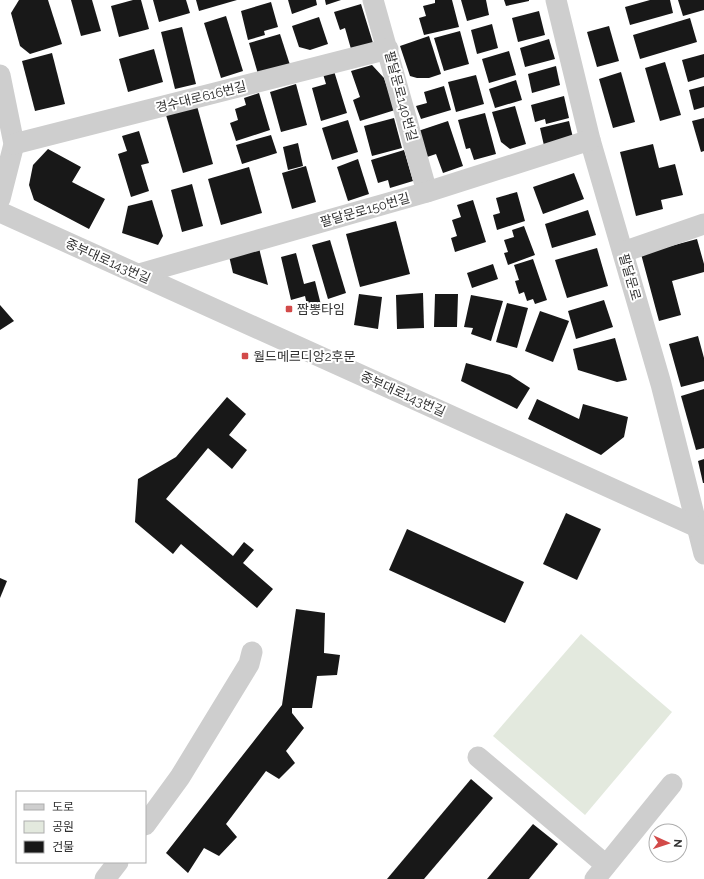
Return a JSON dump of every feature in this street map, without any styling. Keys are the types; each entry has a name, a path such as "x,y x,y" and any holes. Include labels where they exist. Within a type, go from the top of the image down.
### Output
{"street":[{"name":"팔달문로140번길","path":"374,0 427,192"},
{"name":"팔달문로","path":"556,0 590,140 661,384 704,554"},
{"name":"경수대로616번길","path":"14,144 388,49"},
{"path":"0,75 14,144 0,199"},
{"name":"팔달문로150번길","path":"138,274 427,192 590,140"},
{"name":"중부대로143번길","path":"0,212 698,527"},
{"path":"623,252 704,224"},
{"path":"146,824 180,778 249,664 252,652"},
{"path":"478,758 600,875 672,784"},
{"path":"105,879 117,863"}],"green space":[{"path":"581,634 672,712 585,815 493,736"}],"building":[{"path":"19,0 48,0 62,44 30,54 20,46 11,13"},
{"path":"71,0 92,0 101,31 81,36"},
{"path":"133,0 141,0 149,29 119,37 111,6"},
{"path":"153,0 186,0 190,13 159,22"},
{"path":"196,0 237,0 199,11"},
{"path":"288,0 316,0 317,5 292,14"},
{"path":"325,0 341,0 326,5"},
{"path":"435,0 452,0 459,27 424,35 419,18 426,16 423,6 435,3"},
{"path":"461,0 486,0 489,15 467,21"},
{"path":"504,0 529,0 529,1 506,6"},
{"path":"650,0 670,0 673,13 630,25 625,7"},
{"path":"678,0 704,0 704,10 683,16"},
{"path":"271,2 278,27 264,31 265,35 248,40 241,11"},
{"path":"361,4 373,43 351,49 345,28 340,30 334,12"},
{"path":"539,11 545,35 518,42 512,18"},
{"path":"226,16 243,71 221,78 204,23"},
{"path":"319,17 328,44 310,50 299,47 292,26"},
{"path":"690,18 697,42 640,59 633,35"},
{"path":"492,24 498,48 477,54 471,30"},
{"path":"609,26 619,61 597,67 587,32"},
{"path":"182,27 196,84 175,89 161,32"},
{"path":"460,31 469,64 444,71 434,38"},
{"path":"280,34 290,65 258,74 249,43"},
{"path":"429,36 441,74 429,78 417,78 410,76 400,46"},
{"path":"549,39 555,59 525,67 520,48"},
{"path":"154,49 163,82 128,92 119,59"},
{"path":"509,51 516,75 489,83 482,59"},
{"path":"52,53 65,104 35,111 22,61"},
{"path":"704,54 704,77 688,82 682,60"},
{"path":"665,62 681,115 660,121 645,68"},
{"path":"372,65 384,78 395,110 360,121 353,100 360,97 351,71"},
{"path":"556,66 560,85 532,93 528,74"},
{"path":"334,71 347,113 321,121 312,88 326,84 323,74"},
{"path":"621,72 635,122 613,128 599,79"},
{"path":"476,75 484,104 456,112 448,82"},
{"path":"516,80 522,100 495,108 489,89"},
{"path":"296,84 307,125 281,132 270,92"},
{"path":"444,86 451,110 421,119 416,106 427,103 424,92"},
{"path":"704,86 704,107 694,110 689,90"},
{"path":"259,93 270,130 236,141 230,123 238,120 235,109 246,105 244,98"},
{"path":"564,96 569,118 546,124 545,119 535,122 531,105"},
{"path":"197,106 213,164 183,173 166,115"},
{"path":"515,106 526,144 510,149 501,142 492,112"},
{"path":"485,113 496,154 474,160 470,148 466,149 458,120"},
{"path":"394,118 402,148 372,156 364,126"},
{"path":"704,118 704,151 701,152 692,121"},
{"path":"348,120 358,152 332,160 322,128"},
{"path":"448,121 463,166 443,173 436,154 427,157 418,131"},
{"path":"569,121 574,142 545,150 540,128"},
{"path":"139,131 149,163 141,165 149,191 131,197 118,154 127,151 122,136"},
{"path":"271,135 277,153 242,164 236,145"},
{"path":"298,143 303,166 288,170 283,147"},
{"path":"653,144 659,168 675,164 683,195 661,200 663,209 636,216 620,152"},
{"path":"48,149 81,167 72,182 105,199 89,229 34,200 29,185 33,165"},
{"path":"404,150 413,181 390,188 388,180 378,183 371,160"},
{"path":"358,159 369,194 348,201 337,167"},
{"path":"306,166 316,202 292,209 282,173"},
{"path":"249,167 262,213 221,225 208,179"},
{"path":"574,173 584,199 543,214 533,187"},
{"path":"192,184 203,226 182,232 171,190"},
{"path":"517,192 525,221 497,230 493,215 500,213 496,198"},
{"path":"152,200 163,236 158,245 122,233 128,206"},
{"path":"473,200 486,242 455,252 451,238 457,236 452,220 461,217 457,205"},
{"path":"588,210 596,235 552,248 545,224"},
{"path":"396,221 410,274 360,287 346,234"},
{"path":"524,226 535,255 508,265 504,253 508,252 504,240 514,237 512,230"},
{"path":"697,239 704,264 704,272 672,281 681,315 659,321 641,254"},
{"path":"330,240 346,293 328,299 312,245"},
{"path":"259,248 268,285 233,273 229,256"},
{"path":"597,248 608,286 567,298 555,260"},
{"path":"296,253 304,284 315,281 321,305 308,309 305,296 291,300 281,257"},
{"path":"533,259 547,300 535,304 533,299 527,301 524,292 519,294 515,281 519,280 514,265"},
{"path":"493,264 498,279 472,288 467,273"},
{"path":"423,293 424,328 397,329 396,295"},
{"path":"359,294 382,297 378,329 354,325"},
{"path":"435,294 458,294 457,327 434,327"},
{"path":"471,295 503,301 491,341 471,334 473,328 464,327"},
{"path":"604,300 613,327 576,339 568,311"},
{"path":"507,303 528,308 517,348 496,342"},
{"path":"0,305 14,321 0,330"},
{"path":"540,311 569,321 553,362 525,351"},
{"path":"698,336 704,358 704,381 681,387 669,344"},
{"path":"615,338 627,380 617,382 578,370 573,349"},
{"path":"466,363 510,375 530,388 517,409 461,381"},
{"path":"704,389 704,448 696,450 681,396"},
{"path":"227,397 246,414 229,435 247,450 232,469 208,448 166,499 233,556 244,542 254,550 243,563 273,589 257,608 181,544 173,554 135,522 138,479 176,457"},
{"path":"537,399 579,419 583,404 628,417 624,437 601,455 528,419"},
{"path":"704,459 704,483 703,483 698,461"},
{"path":"566,513 601,529 577,580 543,564"},
{"path":"407,529 524,582 505,623 389,570"},
{"path":"0,578 7,581 0,598"},
{"path":"296,609 325,613 324,653 340,655 337,675 317,676 312,708 292,708 292,713 304,728 286,751 295,763 279,779 266,771 226,824 237,837 219,856 204,848 188,873 166,853 282,705"},
{"path":"471,779 493,798 424,879 387,879"},
{"path":"533,824 558,844 529,879 487,879"}],"place":[{"name":"짬뽕타임","path":"289,309"},
{"name":"월드메르디앙2후문","path":"245,356"}]}
